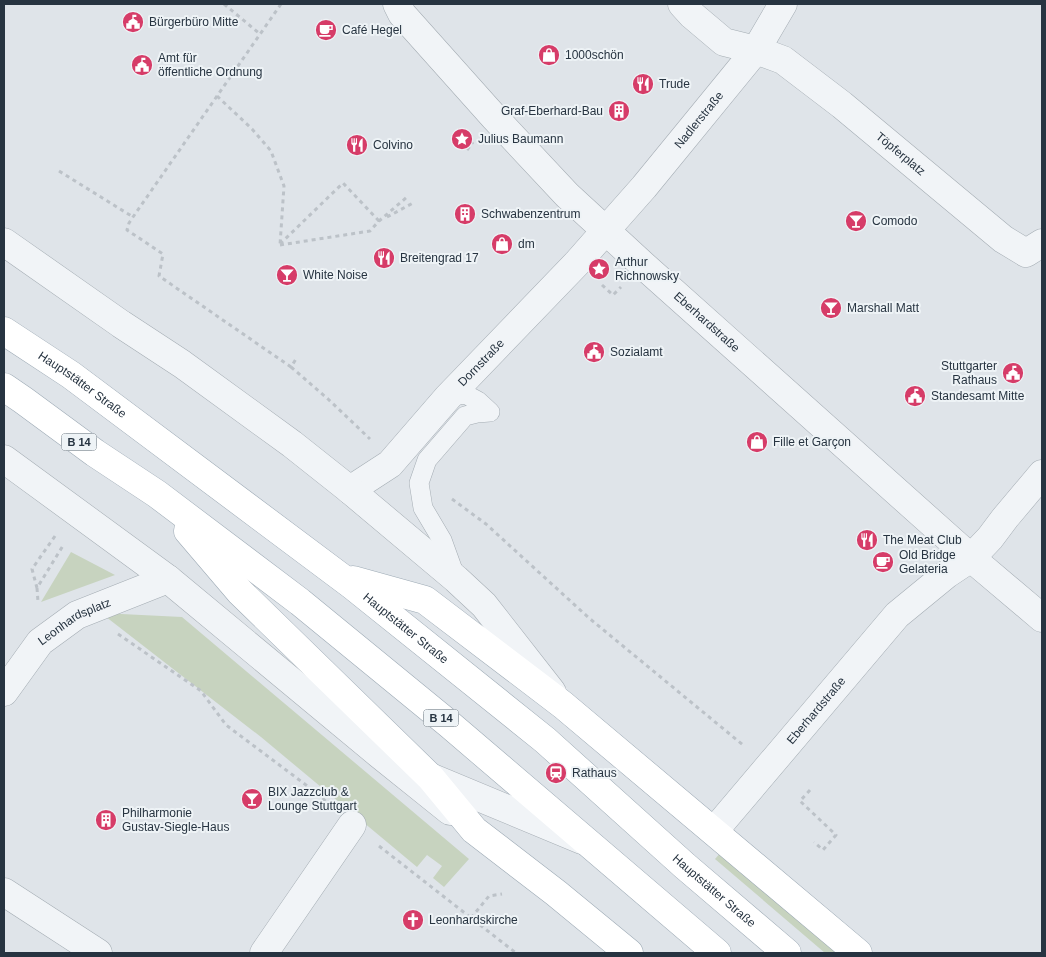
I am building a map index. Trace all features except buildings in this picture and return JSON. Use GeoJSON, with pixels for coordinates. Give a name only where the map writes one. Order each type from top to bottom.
{"type":"FeatureCollection","features":[{"type":"Feature","properties":{"kind":"main road","name":"Hauptstätter Straße"},"geometry":{"type":"LineString","coordinates":[[4,331],[71,375],[339,576],[545,740],[685,866],[787,953]]}},
{"type":"Feature","properties":{"kind":"main road","name":"B 14"},"geometry":{"type":"LineString","coordinates":[[4,387],[94,453],[157,494],[300,602],[449,724],[717,953]]}},
{"type":"Feature","properties":{"kind":"main road","name":"B 14"},"geometry":{"type":"LineString","coordinates":[[157,494],[240,592],[432,778],[474,830],[556,893],[627,952]]}},
{"type":"Feature","properties":{"kind":"main road"},"geometry":{"type":"LineString","coordinates":[[339,576],[425,600],[563,705],[858,953]]}},
{"type":"Feature","properties":{"kind":"street","name":"Eberhardstraße"},"geometry":{"type":"LineString","coordinates":[[397,4],[402,14],[494,117],[568,195],[643,265],[971,558],[1042,618]]}},
{"type":"Feature","properties":{"kind":"street"},"geometry":{"type":"LineString","coordinates":[[682,4],[724,42],[756,50]]}},
{"type":"Feature","properties":{"kind":"street","name":"Nadlerstraße"},"geometry":{"type":"LineString","coordinates":[[606,230],[644,187],[756,50],[783,4]]}},
{"type":"Feature","properties":{"kind":"street","name":"Töpferplatz"},"geometry":{"type":"LineString","coordinates":[[756,50],[784,60],[791,65],[1002,238],[1026,254],[1042,243]]}},
{"type":"Feature","properties":{"kind":"street","name":"Dornstraße"},"geometry":{"type":"LineString","coordinates":[[350,490],[394,460],[448,397],[577,263],[606,230]]}},
{"type":"Feature","properties":{"kind":"street"},"geometry":{"type":"LineString","coordinates":[[4,242],[182,364],[292,444],[350,490],[484,605],[563,705]]}},
{"type":"Feature","properties":{"kind":"street"},"geometry":{"type":"LineString","coordinates":[[4,459],[168,578],[378,754],[474,830]]}},
{"type":"Feature","properties":{"kind":"street"},"geometry":{"type":"LineString","coordinates":[[971,558],[990,538],[1042,474]]}},
{"type":"Feature","properties":{"kind":"street","name":"Eberhardstraße"},"geometry":{"type":"LineString","coordinates":[[714,831],[897,616],[947,574],[971,558]]}},
{"type":"Feature","properties":{"kind":"street","name":"Leonhardsplatz"},"geometry":{"type":"LineString","coordinates":[[4,692],[40,642],[77,615],[168,578]]}},
{"type":"Feature","properties":{"kind":"street"},"geometry":{"type":"LineString","coordinates":[[378,754],[588,843]]}},
{"type":"Feature","properties":{"kind":"street"},"geometry":{"type":"LineString","coordinates":[[264,953],[352,825]]}},
{"type":"Feature","properties":{"kind":"street"},"geometry":{"type":"LineString","coordinates":[[4,892],[98,953]]}},
{"type":"Feature","properties":{"kind":"lane"},"geometry":{"type":"LineString","coordinates":[[448,397],[465,394],[478,401],[490,412],[465,416],[426,460],[419,483],[423,508],[442,540],[456,579]]}},
{"type":"Feature","properties":{"kind":"path"},"geometry":{"type":"LineString","coordinates":[[224,4],[260,34]]}},
{"type":"Feature","properties":{"kind":"path"},"geometry":{"type":"LineString","coordinates":[[281,4],[133,217],[127,230],[163,254],[159,276],[291,367],[394,460]]}},
{"type":"Feature","properties":{"kind":"path"},"geometry":{"type":"LineString","coordinates":[[217,96],[252,129],[271,151],[284,186],[280,245]]}},
{"type":"Feature","properties":{"kind":"path"},"geometry":{"type":"LineString","coordinates":[[59,171],[133,217]]}},
{"type":"Feature","properties":{"kind":"path"},"geometry":{"type":"LineString","coordinates":[[280,245],[343,183],[380,220]]}},
{"type":"Feature","properties":{"kind":"path"},"geometry":{"type":"LineString","coordinates":[[280,245],[370,231],[407,197]]}},
{"type":"Feature","properties":{"kind":"path"},"geometry":{"type":"LineString","coordinates":[[380,220],[413,203]]}},
{"type":"Feature","properties":{"kind":"path"},"geometry":{"type":"LineString","coordinates":[[291,367],[296,359]]}},
{"type":"Feature","properties":{"kind":"path"},"geometry":{"type":"LineString","coordinates":[[422,475],[486,524],[589,618],[769,767]]}},
{"type":"Feature","properties":{"kind":"path"},"geometry":{"type":"LineString","coordinates":[[32,569],[37,588],[69,537]]}},
{"type":"Feature","properties":{"kind":"path"},"geometry":{"type":"LineString","coordinates":[[77,615],[102,623],[201,691],[226,725],[310,788],[352,825],[516,953]]}},
{"type":"Feature","properties":{"kind":"path"},"geometry":{"type":"LineString","coordinates":[[810,790],[800,801],[836,835],[823,850],[814,842]]}},
{"type":"Feature","properties":{"kind":"path"},"geometry":{"type":"LineString","coordinates":[[471,918],[489,896],[502,894]]}},
{"type":"Feature","properties":{"kind":"green space"},"geometry":{"type":"Polygon","coordinates":[[[71,552],[115,575],[41,602],[71,552]]]}},
{"type":"Feature","properties":{"kind":"green space"},"geometry":{"type":"Polygon","coordinates":[[[101,613],[182,617],[469,859],[444,887],[433,878],[442,866],[427,855],[417,867],[261,737],[101,613]]]}},
{"type":"Feature","properties":{"kind":"green space"},"geometry":{"type":"Polygon","coordinates":[[[722,851],[842,953],[825,953],[715,859],[722,851]]]}},
{"type":"Feature","properties":{"kind":"place","name":"Bürgerbüro Mitte"},"geometry":{"type":"Point","coordinates":[133,22]}},
{"type":"Feature","properties":{"kind":"place","name":"Café Hegel"},"geometry":{"type":"Point","coordinates":[326,30]}},
{"type":"Feature","properties":{"kind":"place","name":"1000schön"},"geometry":{"type":"Point","coordinates":[549,55]}},
{"type":"Feature","properties":{"kind":"place","name":"Amt für öffentliche Ordnung"},"geometry":{"type":"Point","coordinates":[142,65]}},
{"type":"Feature","properties":{"kind":"place","name":"Trude"},"geometry":{"type":"Point","coordinates":[643,84]}},
{"type":"Feature","properties":{"kind":"place","name":"Graf-Eberhard-Bau"},"geometry":{"type":"Point","coordinates":[619,111]}},
{"type":"Feature","properties":{"kind":"place","name":"Julius Baumann"},"geometry":{"type":"Point","coordinates":[462,139]}},
{"type":"Feature","properties":{"kind":"place","name":"Colvino"},"geometry":{"type":"Point","coordinates":[357,145]}},
{"type":"Feature","properties":{"kind":"place","name":"Schwabenzentrum"},"geometry":{"type":"Point","coordinates":[465,214]}},
{"type":"Feature","properties":{"kind":"place","name":"Comodo"},"geometry":{"type":"Point","coordinates":[856,221]}},
{"type":"Feature","properties":{"kind":"place","name":"dm"},"geometry":{"type":"Point","coordinates":[502,244]}},
{"type":"Feature","properties":{"kind":"place","name":"Breitengrad 17"},"geometry":{"type":"Point","coordinates":[384,258]}},
{"type":"Feature","properties":{"kind":"place","name":"Arthur Richnowsky"},"geometry":{"type":"Point","coordinates":[599,269]}},
{"type":"Feature","properties":{"kind":"place","name":"White Noise"},"geometry":{"type":"Point","coordinates":[287,275]}},
{"type":"Feature","properties":{"kind":"place","name":"Marshall Matt"},"geometry":{"type":"Point","coordinates":[831,308]}},
{"type":"Feature","properties":{"kind":"place","name":"Sozialamt"},"geometry":{"type":"Point","coordinates":[594,352]}},
{"type":"Feature","properties":{"kind":"place","name":"Stuttgarter Rathaus"},"geometry":{"type":"Point","coordinates":[1013,373]}},
{"type":"Feature","properties":{"kind":"place","name":"Standesamt Mitte"},"geometry":{"type":"Point","coordinates":[915,396]}},
{"type":"Feature","properties":{"kind":"place","name":"Fille et Garçon"},"geometry":{"type":"Point","coordinates":[757,442]}},
{"type":"Feature","properties":{"kind":"place","name":"The Meat Club"},"geometry":{"type":"Point","coordinates":[867,540]}},
{"type":"Feature","properties":{"kind":"place","name":"Old Bridge Gelateria"},"geometry":{"type":"Point","coordinates":[883,562]}},
{"type":"Feature","properties":{"kind":"place","name":"Rathaus"},"geometry":{"type":"Point","coordinates":[556,773]}},
{"type":"Feature","properties":{"kind":"place","name":"BIX Jazzclub & Lounge Stuttgart"},"geometry":{"type":"Point","coordinates":[252,799]}},
{"type":"Feature","properties":{"kind":"place","name":"Philharmonie Gustav-Siegle-Haus"},"geometry":{"type":"Point","coordinates":[106,820]}},
{"type":"Feature","properties":{"kind":"place","name":"Leonhardskirche"},"geometry":{"type":"Point","coordinates":[413,920]}}]}
